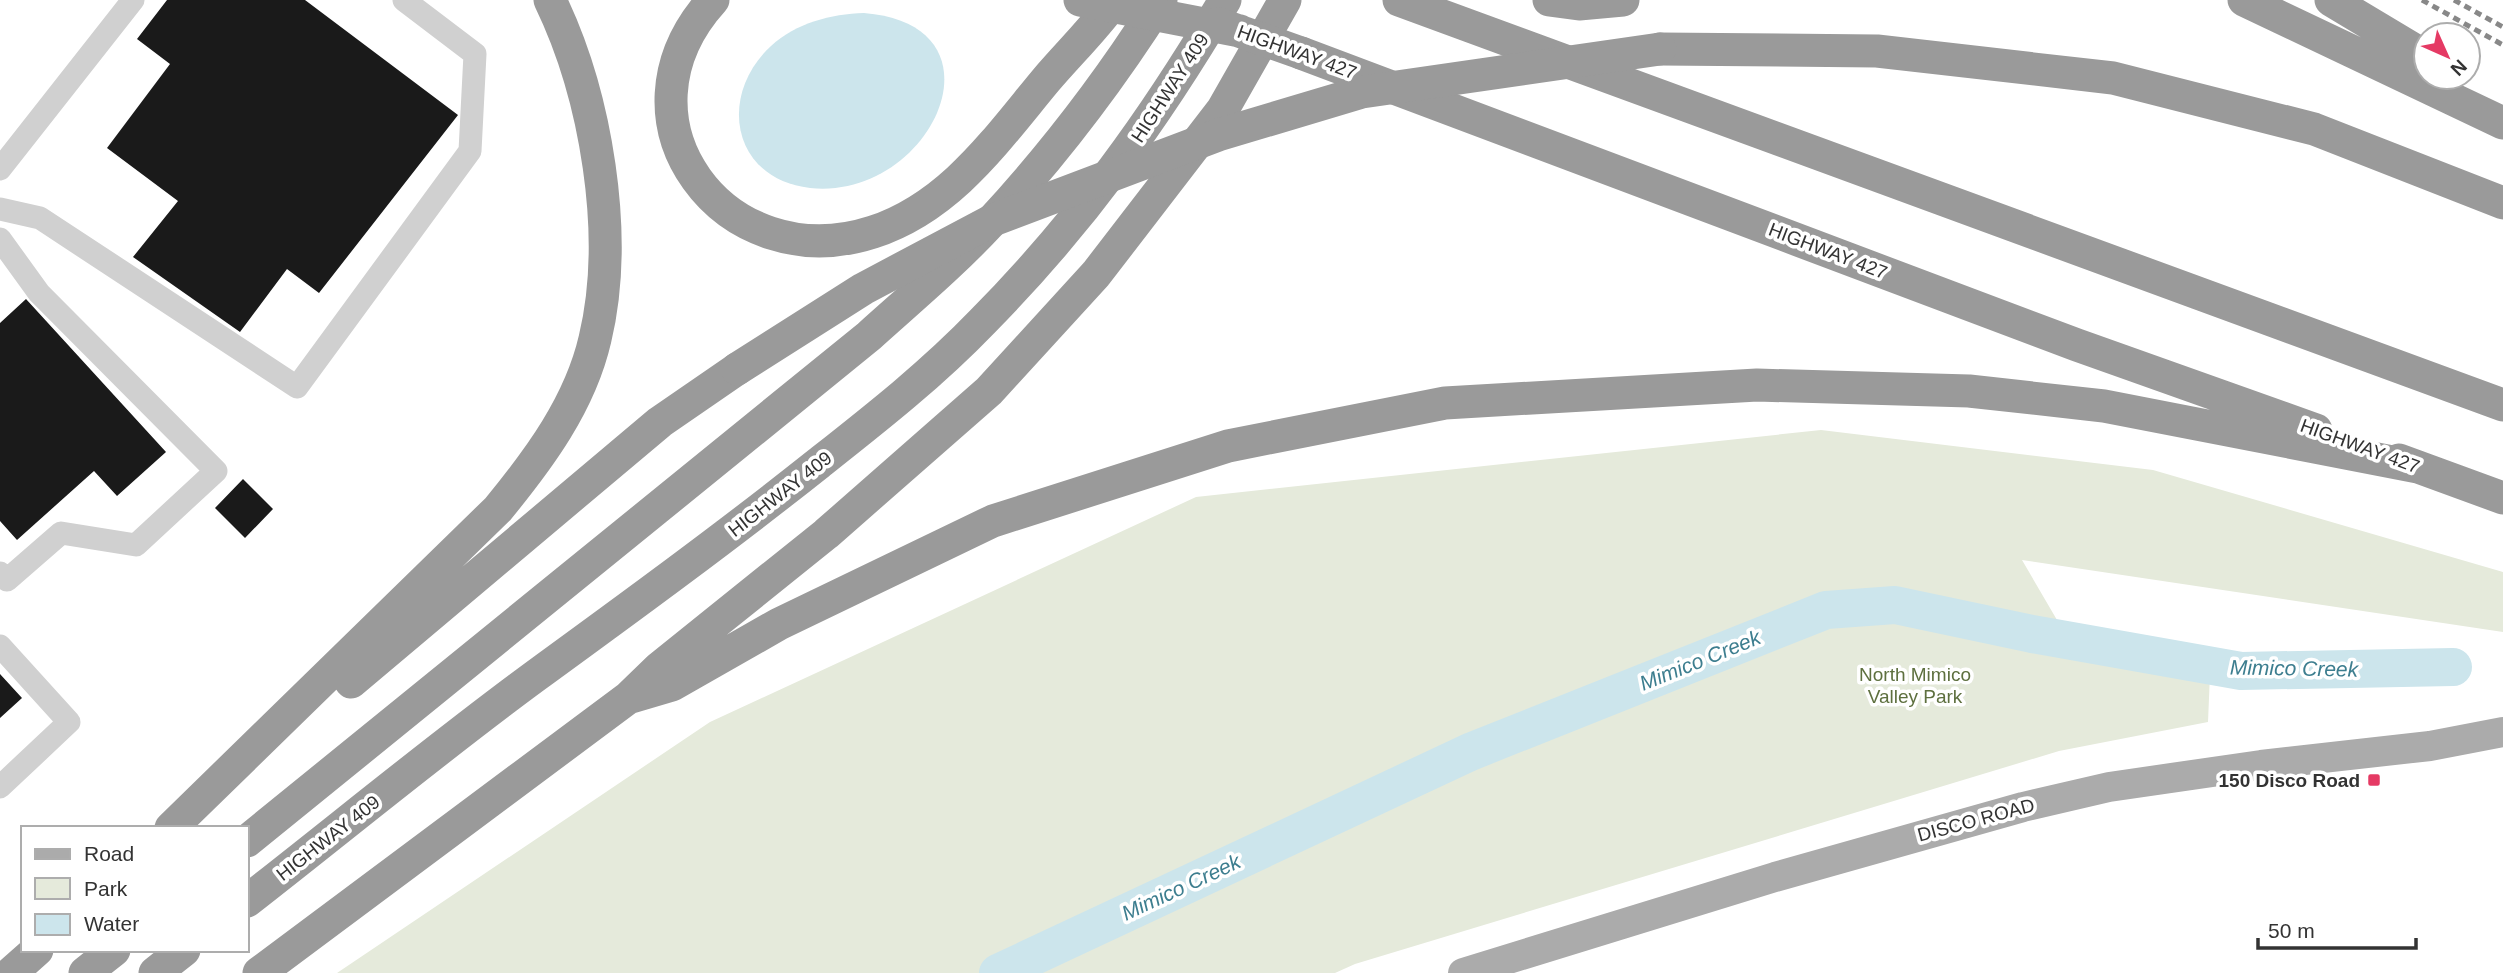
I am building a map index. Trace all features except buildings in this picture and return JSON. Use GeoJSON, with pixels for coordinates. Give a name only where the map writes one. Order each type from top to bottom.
{"type":"FeatureCollection","features":[{"type":"Feature","properties":{"kind":"highway"},"geometry":{"type":"LineString","coordinates":[[173,826],[498,509],[541,457],[585,372],[595,339],[605,254],[601,189],[581,83],[550,0]]}},
{"type":"Feature","properties":{"kind":"highway"},"geometry":{"type":"LineString","coordinates":[[713,0],[688,31],[674,66],[670,109],[678,142],[691,169],[725,211],[745,224],[805,240],[851,238],[874,232],[925,207],[961,180],[1055,70],[1093,30],[1115,0]]}},
{"type":"Feature","properties":{"kind":"highway"},"geometry":{"type":"LineString","coordinates":[[1080,0],[1240,31]]}},
{"type":"Feature","properties":{"kind":"highway"},"geometry":{"type":"LineString","coordinates":[[1055,70],[1093,0]]}},
{"type":"Feature","properties":{"kind":"highway","name":"HIGHWAY 427"},"geometry":{"type":"LineString","coordinates":[[1154,0],[2077,345],[2503,498]]}},
{"type":"Feature","properties":{"kind":"highway"},"geometry":{"type":"LineString","coordinates":[[248,840],[869,335],[929,282],[989,224],[1074,123],[1129,50],[1161,0]]}},
{"type":"Feature","properties":{"kind":"highway","name":"HIGHWAY 409"},"geometry":{"type":"LineString","coordinates":[[248,900],[530,680],[720,542],[896,402],[933,369],[1024,279],[1122,162],[1180,77],[1224,0]]}},
{"type":"Feature","properties":{"kind":"highway"},"geometry":{"type":"LineString","coordinates":[[259,973],[628,698],[659,668],[826,534],[989,391],[1096,274],[1223,109],[1285,0]]}},
{"type":"Feature","properties":{"kind":"highway"},"geometry":{"type":"LineString","coordinates":[[1399,0],[2503,405]]}},
{"type":"Feature","properties":{"kind":"highway"},"geometry":{"type":"LineString","coordinates":[[1549,0],[1579,4],[1623,0]]}},
{"type":"Feature","properties":{"kind":"highway"},"geometry":{"type":"LineString","coordinates":[[2244,0],[2503,123]]}},
{"type":"Feature","properties":{"kind":"highway"},"geometry":{"type":"LineString","coordinates":[[2331,0],[2412,49]]}},
{"type":"Feature","properties":{"kind":"highway"},"geometry":{"type":"LineString","coordinates":[[183,826],[660,422],[737,369],[863,289],[993,220],[1217,135],[1362,92],[1660,49],[1877,51],[2113,78],[2314,129],[2503,204]]}},
{"type":"Feature","properties":{"kind":"highway"},"geometry":{"type":"LineString","coordinates":[[2482,91],[2503,103]]}},
{"type":"Feature","properties":{"kind":"highway"},"geometry":{"type":"LineString","coordinates":[[628,698],[672,685],[779,624],[993,521],[1228,446],[1445,403],[1757,385],[1969,391],[2104,406],[2418,467]]}},
{"type":"Feature","properties":{"kind":"highway"},"geometry":{"type":"LineString","coordinates":[[11,973],[35,952]]}},
{"type":"Feature","properties":{"kind":"highway"},"geometry":{"type":"LineString","coordinates":[[85,973],[111,952]]}},
{"type":"Feature","properties":{"kind":"highway"},"geometry":{"type":"LineString","coordinates":[[155,973],[181,952]]}},
{"type":"Feature","properties":{"kind":"main road","name":"DISCO ROAD"},"geometry":{"type":"LineString","coordinates":[[1463,973],[1775,877],[2023,807],[2109,787],[2261,765],[2430,747],[2503,732]]}},
{"type":"Feature","properties":{"kind":"lane"},"geometry":{"type":"LineString","coordinates":[[0,169],[133,0]]}},
{"type":"Feature","properties":{"kind":"lane"},"geometry":{"type":"LineString","coordinates":[[0,209],[40,218],[298,387],[470,151],[475,54],[404,0]]}},
{"type":"Feature","properties":{"kind":"lane"},"geometry":{"type":"LineString","coordinates":[[0,239],[39,293],[216,471],[136,545],[61,533],[7,580],[0,572]]}},
{"type":"Feature","properties":{"kind":"lane"},"geometry":{"type":"LineString","coordinates":[[0,646],[69,722],[0,787]]}},
{"type":"Feature","properties":{"kind":"green space","name":"North Mimico Valley Park"},"geometry":{"type":"Polygon","coordinates":[[[1821,430],[2153,470],[2503,572],[2503,632],[2022,560],[2057,620],[2114,658],[2210,674],[2208,722],[2059,751],[1355,964],[1335,973],[337,973],[710,722],[1196,497],[1821,430]],[[1846,599],[1130,900],[1118,923],[1170,903],[1846,599]]]}},
{"type":"Feature","properties":{"kind":"water"},"geometry":{"type":"Polygon","coordinates":[[[864,13],[909,24],[935,47],[944,77],[938,110],[920,142],[890,168],[853,185],[810,188],[784,181],[763,169],[749,152],[741,132],[739,111],[743,88],[754,66],[771,46],[791,31],[814,21],[864,13]]]}},
{"type":"Feature","properties":{"kind":"waterway","name":"Mimico Creek"},"geometry":{"type":"LineString","coordinates":[[998,973],[1470,752],[1826,610],[1895,605],[2032,634],[2241,671],[2453,667]]}},
{"type":"Feature","properties":{"kind":"railway"},"geometry":{"type":"LineString","coordinates":[[2422,0],[2503,45]]}},
{"type":"Feature","properties":{"kind":"railway"},"geometry":{"type":"LineString","coordinates":[[2454,0],[2503,27]]}},
{"type":"Feature","properties":{"kind":"place","name":"150 Disco Road"},"geometry":{"type":"Point","coordinates":[2374,780]}}]}
